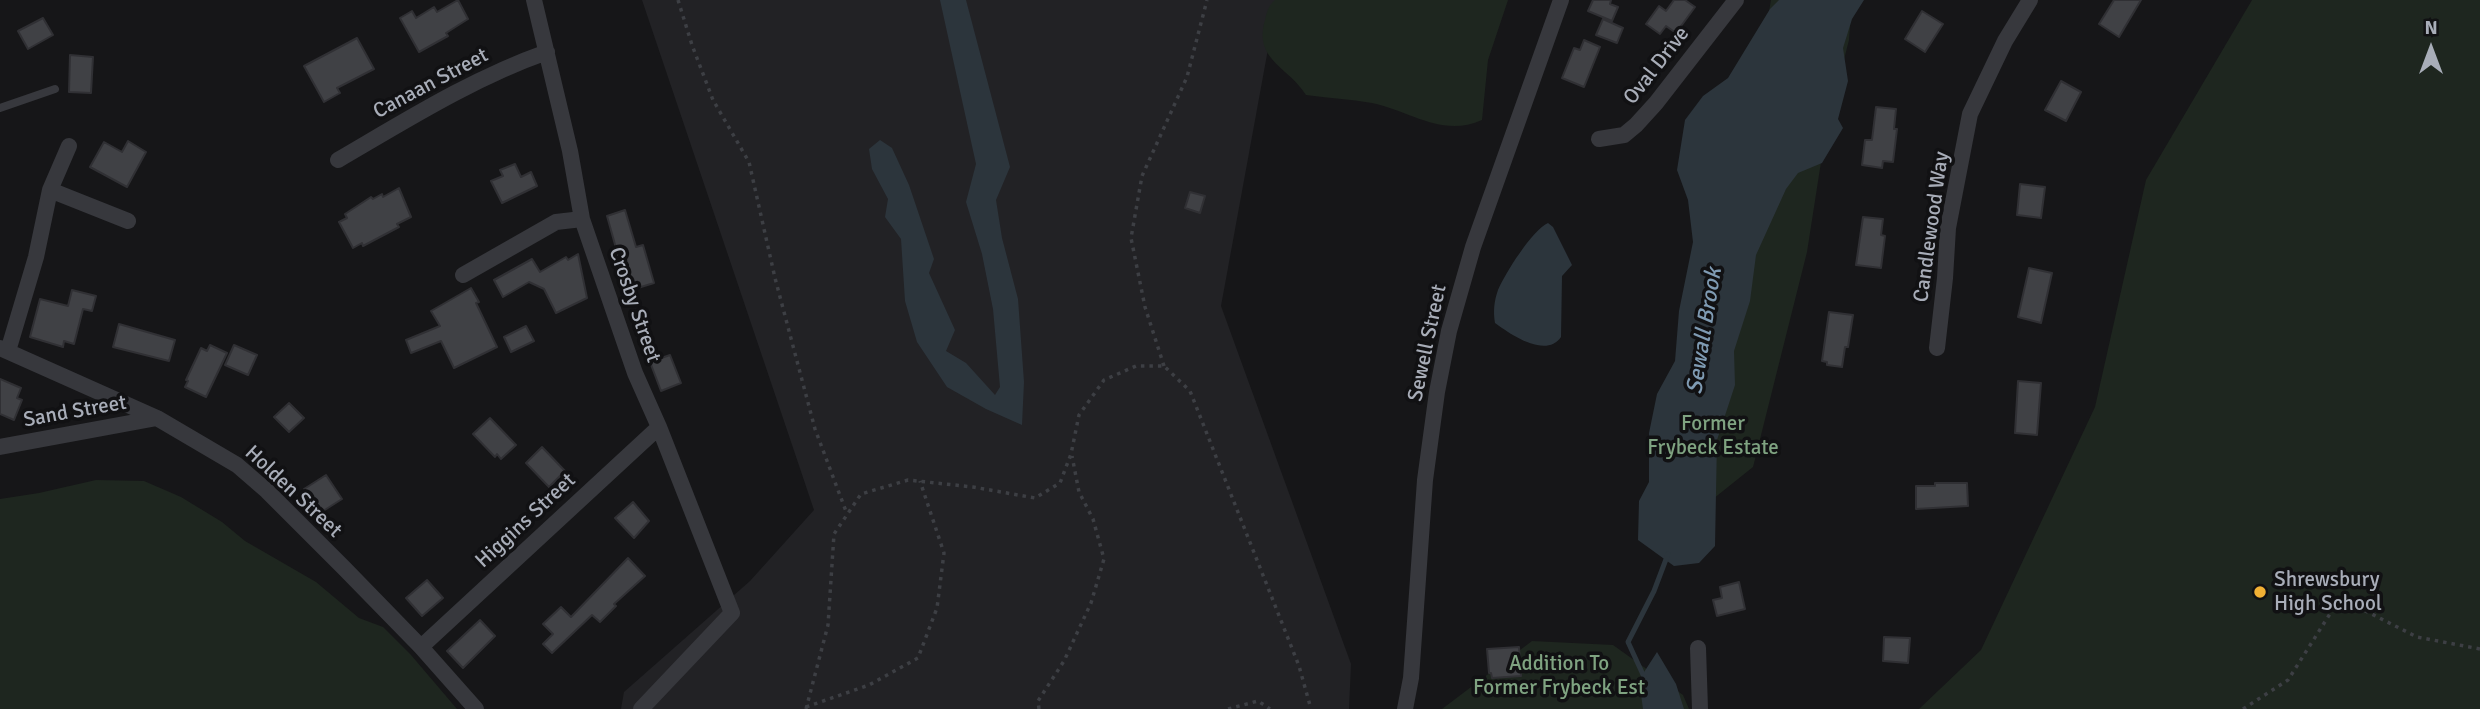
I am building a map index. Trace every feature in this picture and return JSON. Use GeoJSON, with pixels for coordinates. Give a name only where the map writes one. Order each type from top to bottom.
{"type":"FeatureCollection","features":[{"type":"Feature","properties":{"kind":"street","name":"Crosby Street"},"geometry":{"type":"LineString","coordinates":[[534,0],[570,151],[582,219],[635,373],[732,613],[641,709]]}},
{"type":"Feature","properties":{"kind":"street","name":"Sewell Street"},"geometry":{"type":"LineString","coordinates":[[1405,709],[1411,678],[1425,480],[1448,331],[1473,247],[1560,0]]}},
{"type":"Feature","properties":{"kind":"street","name":"Oval Drive"},"geometry":{"type":"LineString","coordinates":[[1599,139],[1624,135],[1636,125],[1736,0]]}},
{"type":"Feature","properties":{"kind":"street","name":"Candlewood Way"},"geometry":{"type":"LineString","coordinates":[[1937,348],[1948,228],[1970,114],[2005,41],[2030,0]]}},
{"type":"Feature","properties":{"kind":"street","name":"Canaan Street"},"geometry":{"type":"LineString","coordinates":[[338,160],[421,112],[517,62],[547,52]]}},
{"type":"Feature","properties":{"kind":"street"},"geometry":{"type":"LineString","coordinates":[[4,350],[36,257],[50,190],[69,146]]}},
{"type":"Feature","properties":{"kind":"street"},"geometry":{"type":"LineString","coordinates":[[50,190],[128,221]]}},
{"type":"Feature","properties":{"kind":"street"},"geometry":{"type":"LineString","coordinates":[[463,275],[556,222],[582,219]]}},
{"type":"Feature","properties":{"kind":"street","name":"Holden Street"},"geometry":{"type":"LineString","coordinates":[[4,350],[157,418],[237,465],[267,491],[421,646],[477,709]]}},
{"type":"Feature","properties":{"kind":"street","name":"Sand Street"},"geometry":{"type":"LineString","coordinates":[[0,447],[157,418]]}},
{"type":"Feature","properties":{"kind":"street","name":"Higgins Street"},"geometry":{"type":"LineString","coordinates":[[421,646],[659,427]]}},
{"type":"Feature","properties":{"kind":"street"},"geometry":{"type":"LineString","coordinates":[[1698,648],[1700,709]]}},
{"type":"Feature","properties":{"kind":"lane"},"geometry":{"type":"LineString","coordinates":[[0,108],[55,89]]}},
{"type":"Feature","properties":{"kind":"path"},"geometry":{"type":"LineString","coordinates":[[678,0],[713,100],[749,162],[775,278],[815,429],[847,514]]}},
{"type":"Feature","properties":{"kind":"path"},"geometry":{"type":"LineString","coordinates":[[1206,0],[1187,77],[1142,176],[1132,238],[1145,307],[1164,366],[1190,391],[1299,666],[1311,709]]}},
{"type":"Feature","properties":{"kind":"path"},"geometry":{"type":"LineString","coordinates":[[806,708],[828,625],[834,534],[861,494],[908,480],[973,487],[1035,498],[1060,483],[1071,454],[1079,415],[1104,380],[1136,366],[1164,366]]}},
{"type":"Feature","properties":{"kind":"path"},"geometry":{"type":"LineString","coordinates":[[1039,709],[1038,701],[1064,661],[1091,603],[1104,559],[1093,519],[1079,492],[1071,454]]}},
{"type":"Feature","properties":{"kind":"path"},"geometry":{"type":"LineString","coordinates":[[806,708],[869,685],[918,659],[937,608],[944,553],[920,481]]}},
{"type":"Feature","properties":{"kind":"path"},"geometry":{"type":"LineString","coordinates":[[2243,709],[2288,680],[2340,598],[2417,637],[2480,649]]}},
{"type":"Feature","properties":{"kind":"path"},"geometry":{"type":"LineString","coordinates":[[1228,709],[1258,701],[1269,709]]}},
{"type":"Feature","properties":{"kind":"shaded area"},"geometry":{"type":"Polygon","coordinates":[[[642,0],[1277,0],[1221,306],[1351,664],[1349,709],[621,709],[624,692],[750,581],[814,510],[642,0]]]}},
{"type":"Feature","properties":{"kind":"green space"},"geometry":{"type":"Polygon","coordinates":[[[1275,0],[1508,0],[1488,60],[1482,120],[1467,125],[1440,125],[1372,103],[1306,95],[1268,54],[1264,45],[1266,17],[1275,0]]]}},
{"type":"Feature","properties":{"kind":"green space","name":"Former Frybeck Estate"},"geometry":{"type":"Polygon","coordinates":[[[1771,0],[1852,0],[1849,40],[1826,130],[1807,252],[1753,467],[1713,499],[1729,193],[1746,141],[1771,0]]]}},
{"type":"Feature","properties":{"kind":"green space"},"geometry":{"type":"Polygon","coordinates":[[[2252,0],[2480,0],[2480,709],[1919,709],[1981,650],[2095,407],[2146,180],[2252,0]]]}},
{"type":"Feature","properties":{"kind":"green space"},"geometry":{"type":"Polygon","coordinates":[[[96,480],[144,481],[181,497],[222,522],[245,541],[316,582],[359,618],[383,627],[457,709],[0,709],[0,499],[96,480]]]}},
{"type":"Feature","properties":{"kind":"green space","name":"Addition To Former Frybeck Est"},"geometry":{"type":"Polygon","coordinates":[[[1532,641],[1613,645],[1683,695],[1689,709],[1442,709],[1532,641]]]}},
{"type":"Feature","properties":{"kind":"water"},"geometry":{"type":"Polygon","coordinates":[[[940,0],[966,0],[1010,167],[996,200],[1002,238],[1018,299],[1024,382],[1022,425],[947,387],[917,342],[905,301],[901,239],[885,217],[888,199],[872,169],[869,149],[880,140],[892,148],[909,185],[934,259],[929,273],[955,330],[946,351],[966,363],[995,395],[1000,387],[993,309],[982,254],[966,202],[976,164],[940,0]]]}},
{"type":"Feature","properties":{"kind":"water","name":"Former Frybeck Estate"},"geometry":{"type":"Polygon","coordinates":[[[1779,0],[1864,0],[1852,19],[1843,48],[1848,81],[1838,119],[1843,128],[1822,163],[1798,173],[1786,189],[1756,255],[1750,301],[1734,351],[1735,385],[1717,440],[1715,546],[1699,563],[1674,566],[1638,540],[1639,501],[1649,482],[1649,433],[1657,394],[1675,361],[1679,311],[1693,242],[1688,200],[1677,170],[1685,120],[1703,96],[1728,78],[1770,9],[1779,0]]]}},
{"type":"Feature","properties":{"kind":"water"},"geometry":{"type":"Polygon","coordinates":[[[1548,223],[1553,227],[1572,265],[1562,276],[1561,337],[1546,346],[1528,342],[1502,328],[1495,323],[1494,311],[1498,290],[1513,264],[1534,234],[1548,223]]]}},
{"type":"Feature","properties":{"kind":"water"},"geometry":{"type":"Polygon","coordinates":[[[1657,652],[1676,684],[1684,709],[1643,709],[1639,680],[1657,652]]]}},
{"type":"Feature","properties":{"kind":"building"},"geometry":{"type":"Polygon","coordinates":[[[458,0],[468,19],[446,33],[448,36],[419,52],[400,18],[412,11],[416,18],[434,7],[437,12],[458,0]]]}},
{"type":"Feature","properties":{"kind":"building"},"geometry":{"type":"Polygon","coordinates":[[[1593,0],[1611,0],[1610,4],[1618,7],[1612,21],[1588,11],[1593,0]]]}},
{"type":"Feature","properties":{"kind":"building"},"geometry":{"type":"Polygon","coordinates":[[[1674,0],[1685,0],[1695,7],[1676,33],[1666,26],[1660,34],[1646,24],[1659,6],[1666,11],[1674,0]]]}},
{"type":"Feature","properties":{"kind":"building"},"geometry":{"type":"Polygon","coordinates":[[[2114,0],[2141,0],[2119,37],[2099,24],[2114,0]]]}},
{"type":"Feature","properties":{"kind":"building"},"geometry":{"type":"Polygon","coordinates":[[[1922,11],[1943,24],[1925,52],[1905,39],[1922,11]]]}},
{"type":"Feature","properties":{"kind":"building"},"geometry":{"type":"Polygon","coordinates":[[[43,18],[53,35],[28,49],[18,31],[43,18]]]}},
{"type":"Feature","properties":{"kind":"building"},"geometry":{"type":"Polygon","coordinates":[[[1603,19],[1623,28],[1617,43],[1596,35],[1603,19]]]}},
{"type":"Feature","properties":{"kind":"building"},"geometry":{"type":"Polygon","coordinates":[[[357,38],[374,69],[337,88],[340,93],[324,102],[304,66],[357,38]]]}},
{"type":"Feature","properties":{"kind":"building"},"geometry":{"type":"Polygon","coordinates":[[[1584,40],[1600,47],[1584,87],[1562,78],[1574,48],[1580,50],[1584,40]]]}},
{"type":"Feature","properties":{"kind":"building"},"geometry":{"type":"Polygon","coordinates":[[[70,55],[93,57],[91,93],[69,92],[70,55]]]}},
{"type":"Feature","properties":{"kind":"building"},"geometry":{"type":"Polygon","coordinates":[[[2061,81],[2081,92],[2066,121],[2045,110],[2061,81]]]}},
{"type":"Feature","properties":{"kind":"building"},"geometry":{"type":"Polygon","coordinates":[[[1876,107],[1896,109],[1894,129],[1897,129],[1893,162],[1883,161],[1882,168],[1862,165],[1865,140],[1872,140],[1876,107]]]}},
{"type":"Feature","properties":{"kind":"building"},"geometry":{"type":"Polygon","coordinates":[[[128,141],[146,152],[127,187],[90,167],[104,142],[122,152],[128,141]]]}},
{"type":"Feature","properties":{"kind":"building"},"geometry":{"type":"Polygon","coordinates":[[[515,164],[521,177],[531,172],[537,186],[502,203],[491,181],[503,176],[500,170],[515,164]]]}},
{"type":"Feature","properties":{"kind":"building"},"geometry":{"type":"Polygon","coordinates":[[[2020,184],[2045,187],[2041,218],[2017,215],[2020,184]]]}},
{"type":"Feature","properties":{"kind":"building"},"geometry":{"type":"Polygon","coordinates":[[[399,188],[411,217],[397,224],[399,227],[363,246],[362,243],[353,248],[339,222],[347,218],[345,214],[371,197],[373,199],[382,194],[383,197],[399,188]]]}},
{"type":"Feature","properties":{"kind":"building"},"geometry":{"type":"Polygon","coordinates":[[[1190,192],[1205,196],[1200,213],[1185,208],[1190,192]]]}},
{"type":"Feature","properties":{"kind":"building"},"geometry":{"type":"Polygon","coordinates":[[[625,210],[636,247],[643,245],[654,283],[628,291],[607,216],[625,210]]]}},
{"type":"Feature","properties":{"kind":"building"},"geometry":{"type":"Polygon","coordinates":[[[1863,217],[1883,219],[1881,235],[1885,236],[1881,268],[1856,265],[1863,217]]]}},
{"type":"Feature","properties":{"kind":"building"},"geometry":{"type":"Polygon","coordinates":[[[578,254],[587,298],[556,313],[544,289],[529,282],[503,297],[494,280],[532,259],[540,272],[566,257],[568,260],[578,254]]]}},
{"type":"Feature","properties":{"kind":"building"},"geometry":{"type":"Polygon","coordinates":[[[2029,268],[2052,273],[2041,323],[2018,317],[2029,268]]]}},
{"type":"Feature","properties":{"kind":"building"},"geometry":{"type":"Polygon","coordinates":[[[471,288],[497,347],[454,368],[441,341],[411,353],[406,340],[440,326],[431,311],[471,288]]]}},
{"type":"Feature","properties":{"kind":"building"},"geometry":{"type":"Polygon","coordinates":[[[72,290],[96,296],[92,311],[83,309],[74,344],[64,341],[63,347],[30,337],[40,299],[68,306],[72,290]]]}},
{"type":"Feature","properties":{"kind":"building"},"geometry":{"type":"Polygon","coordinates":[[[1829,312],[1853,315],[1842,367],[1827,365],[1827,362],[1822,361],[1829,312]]]}},
{"type":"Feature","properties":{"kind":"building"},"geometry":{"type":"Polygon","coordinates":[[[119,324],[175,340],[169,361],[113,347],[119,324]]]}},
{"type":"Feature","properties":{"kind":"building"},"geometry":{"type":"Polygon","coordinates":[[[526,326],[534,341],[511,352],[504,337],[526,326]]]}},
{"type":"Feature","properties":{"kind":"building"},"geometry":{"type":"Polygon","coordinates":[[[210,345],[227,353],[206,397],[185,387],[201,348],[207,351],[210,345]]]}},
{"type":"Feature","properties":{"kind":"building"},"geometry":{"type":"Polygon","coordinates":[[[234,345],[257,355],[248,375],[225,365],[234,345]]]}},
{"type":"Feature","properties":{"kind":"building"},"geometry":{"type":"Polygon","coordinates":[[[670,355],[681,383],[661,391],[650,362],[670,355]]]}},
{"type":"Feature","properties":{"kind":"building"},"geometry":{"type":"Polygon","coordinates":[[[0,379],[21,388],[17,398],[22,400],[14,420],[0,414],[0,379]]]}},
{"type":"Feature","properties":{"kind":"building"},"geometry":{"type":"Polygon","coordinates":[[[2018,381],[2041,383],[2037,435],[2015,433],[2018,381]]]}},
{"type":"Feature","properties":{"kind":"building"},"geometry":{"type":"Polygon","coordinates":[[[289,403],[304,418],[289,432],[274,417],[289,403]]]}},
{"type":"Feature","properties":{"kind":"building"},"geometry":{"type":"Polygon","coordinates":[[[490,418],[516,445],[501,459],[497,454],[495,457],[473,434],[490,418]]]}},
{"type":"Feature","properties":{"kind":"building"},"geometry":{"type":"Polygon","coordinates":[[[542,447],[565,471],[549,487],[526,463],[542,447]]]}},
{"type":"Feature","properties":{"kind":"building"},"geometry":{"type":"Polygon","coordinates":[[[326,475],[342,499],[320,513],[304,489],[326,475]]]}},
{"type":"Feature","properties":{"kind":"building"},"geometry":{"type":"Polygon","coordinates":[[[1935,483],[1967,483],[1968,506],[1916,509],[1916,486],[1935,486],[1935,483]]]}},
{"type":"Feature","properties":{"kind":"building"},"geometry":{"type":"Polygon","coordinates":[[[633,502],[649,521],[634,538],[615,518],[633,502]]]}},
{"type":"Feature","properties":{"kind":"building"},"geometry":{"type":"Polygon","coordinates":[[[628,558],[645,576],[614,604],[616,606],[600,622],[592,615],[552,653],[543,644],[553,634],[543,624],[561,607],[571,617],[628,558]]]}},
{"type":"Feature","properties":{"kind":"building"},"geometry":{"type":"Polygon","coordinates":[[[427,580],[443,598],[422,616],[406,598],[427,580]]]}},
{"type":"Feature","properties":{"kind":"building"},"geometry":{"type":"Polygon","coordinates":[[[1739,582],[1745,609],[1717,616],[1713,600],[1722,598],[1720,587],[1739,582]]]}},
{"type":"Feature","properties":{"kind":"building"},"geometry":{"type":"Polygon","coordinates":[[[480,620],[495,636],[463,668],[447,651],[480,620]]]}},
{"type":"Feature","properties":{"kind":"building"},"geometry":{"type":"Polygon","coordinates":[[[1884,637],[1910,638],[1908,663],[1883,661],[1884,637]]]}},
{"type":"Feature","properties":{"kind":"building"},"geometry":{"type":"Polygon","coordinates":[[[1519,647],[1521,676],[1492,678],[1489,673],[1487,649],[1519,647]]]}},
{"type":"Feature","properties":{"kind":"waterway","name":"Sewall Brook"},"geometry":{"type":"LineString","coordinates":[[1645,679],[1628,642],[1654,591],[1668,554]]}},
{"type":"Feature","properties":{"kind":"place","name":"Shrewsbury High School"},"geometry":{"type":"Point","coordinates":[2260,592]}}]}
